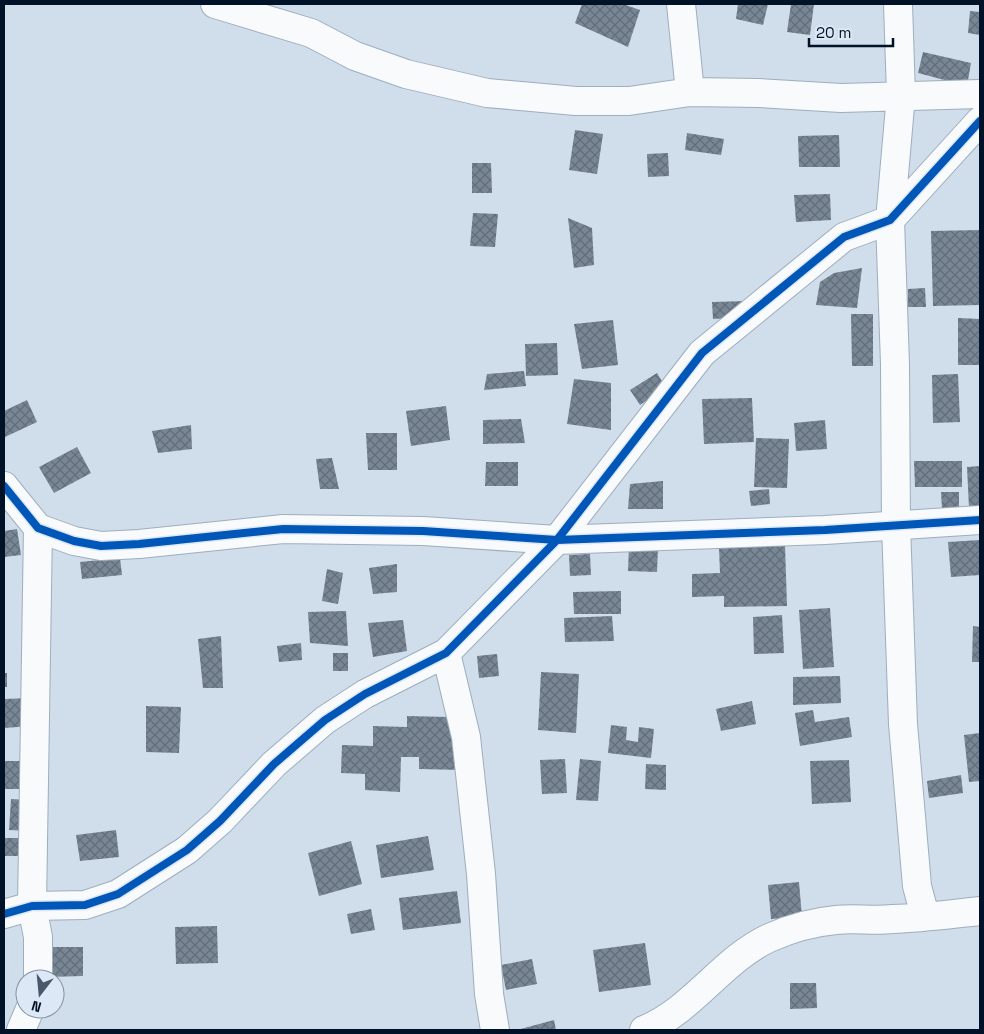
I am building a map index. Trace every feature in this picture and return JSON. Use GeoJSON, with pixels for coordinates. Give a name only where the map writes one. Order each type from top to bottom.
{"type":"FeatureCollection","features":[{"type":"Feature","properties":{"kind":"street"},"geometry":{"type":"LineString","coordinates":[[215,4],[311,33],[355,56],[406,74],[487,93],[576,101],[629,101],[690,92],[759,93],[841,98],[980,94]]}},
{"type":"Feature","properties":{"kind":"street"},"geometry":{"type":"LineString","coordinates":[[681,4],[690,92]]}},
{"type":"Feature","properties":{"kind":"street"},"geometry":{"type":"LineString","coordinates":[[898,4],[901,95],[890,220],[895,364],[896,525],[903,724],[917,886],[925,916]]}},
{"type":"Feature","properties":{"kind":"street"},"geometry":{"type":"LineString","coordinates":[[4,914],[32,906],[84,905],[118,894],[187,850],[220,821],[274,764],[325,720],[364,694],[446,652],[557,540],[702,354],[844,237],[890,220],[980,121]]}},
{"type":"Feature","properties":{"kind":"street"},"geometry":{"type":"LineString","coordinates":[[4,486],[38,528],[74,541],[101,546],[139,544],[283,529],[423,531],[557,540],[683,534],[763,533],[980,520]]}},
{"type":"Feature","properties":{"kind":"street"},"geometry":{"type":"LineString","coordinates":[[38,528],[32,906],[38,937],[38,969]]}},
{"type":"Feature","properties":{"kind":"street"},"geometry":{"type":"LineString","coordinates":[[446,652],[466,737],[481,874],[489,994],[496,1030]]}},
{"type":"Feature","properties":{"kind":"street"},"geometry":{"type":"LineString","coordinates":[[644,1030],[657,1025],[677,1011],[739,958],[768,938],[793,929],[835,920],[892,920],[980,911]]}},
{"type":"Feature","properties":{"kind":"building"},"geometry":{"type":"Polygon","coordinates":[[[582,4],[623,4],[640,10],[628,47],[575,23],[582,4]]]}},
{"type":"Feature","properties":{"kind":"building"},"geometry":{"type":"Polygon","coordinates":[[[738,4],[768,4],[763,25],[736,19],[738,4]]]}},
{"type":"Feature","properties":{"kind":"building"},"geometry":{"type":"Polygon","coordinates":[[[791,4],[814,4],[810,35],[787,32],[791,4]]]}},
{"type":"Feature","properties":{"kind":"building"},"geometry":{"type":"Polygon","coordinates":[[[970,11],[980,12],[980,35],[968,33],[970,11]]]}},
{"type":"Feature","properties":{"kind":"building"},"geometry":{"type":"Polygon","coordinates":[[[923,52],[971,63],[967,86],[918,73],[923,52]]]}},
{"type":"Feature","properties":{"kind":"building"},"geometry":{"type":"Polygon","coordinates":[[[575,130],[603,134],[597,174],[569,170],[575,130]]]}},
{"type":"Feature","properties":{"kind":"building"},"geometry":{"type":"Polygon","coordinates":[[[687,133],[724,139],[721,155],[685,150],[687,133]]]}},
{"type":"Feature","properties":{"kind":"building"},"geometry":{"type":"Polygon","coordinates":[[[839,135],[840,167],[799,167],[798,136],[839,135]]]}},
{"type":"Feature","properties":{"kind":"building"},"geometry":{"type":"Polygon","coordinates":[[[668,153],[669,176],[648,177],[647,154],[668,153]]]}},
{"type":"Feature","properties":{"kind":"building"},"geometry":{"type":"Polygon","coordinates":[[[472,163],[491,163],[492,193],[472,193],[472,163]]]}},
{"type":"Feature","properties":{"kind":"building"},"geometry":{"type":"Polygon","coordinates":[[[830,194],[831,220],[796,222],[794,195],[830,194]]]}},
{"type":"Feature","properties":{"kind":"building"},"geometry":{"type":"Polygon","coordinates":[[[473,213],[498,214],[495,247],[470,246],[473,213]]]}},
{"type":"Feature","properties":{"kind":"building"},"geometry":{"type":"Polygon","coordinates":[[[568,218],[592,228],[594,265],[574,268],[568,218]]]}},
{"type":"Feature","properties":{"kind":"building"},"geometry":{"type":"Polygon","coordinates":[[[980,230],[980,305],[933,306],[931,231],[980,230]]]}},
{"type":"Feature","properties":{"kind":"building"},"geometry":{"type":"Polygon","coordinates":[[[862,268],[857,308],[816,305],[820,282],[834,273],[862,268]]]}},
{"type":"Feature","properties":{"kind":"building"},"geometry":{"type":"Polygon","coordinates":[[[925,288],[926,307],[908,307],[908,289],[925,288]]]}},
{"type":"Feature","properties":{"kind":"building"},"geometry":{"type":"Polygon","coordinates":[[[746,301],[746,317],[713,319],[712,302],[746,301]]]}},
{"type":"Feature","properties":{"kind":"building"},"geometry":{"type":"Polygon","coordinates":[[[851,314],[873,314],[873,366],[852,366],[851,314]]]}},
{"type":"Feature","properties":{"kind":"building"},"geometry":{"type":"Polygon","coordinates":[[[958,318],[980,319],[980,365],[958,365],[958,318]]]}},
{"type":"Feature","properties":{"kind":"building"},"geometry":{"type":"Polygon","coordinates":[[[613,320],[618,365],[582,369],[574,324],[613,320]]]}},
{"type":"Feature","properties":{"kind":"building"},"geometry":{"type":"Polygon","coordinates":[[[557,343],[558,375],[526,376],[525,344],[557,343]]]}},
{"type":"Feature","properties":{"kind":"building"},"geometry":{"type":"Polygon","coordinates":[[[524,371],[526,386],[484,390],[487,374],[524,371]]]}},
{"type":"Feature","properties":{"kind":"building"},"geometry":{"type":"Polygon","coordinates":[[[657,373],[666,388],[640,405],[630,390],[657,373]]]}},
{"type":"Feature","properties":{"kind":"building"},"geometry":{"type":"Polygon","coordinates":[[[958,374],[960,422],[933,423],[932,375],[958,374]]]}},
{"type":"Feature","properties":{"kind":"building"},"geometry":{"type":"Polygon","coordinates":[[[574,379],[611,383],[611,430],[567,424],[574,379]]]}},
{"type":"Feature","properties":{"kind":"building"},"geometry":{"type":"Polygon","coordinates":[[[752,398],[754,442],[704,444],[702,399],[752,398]]]}},
{"type":"Feature","properties":{"kind":"building"},"geometry":{"type":"Polygon","coordinates":[[[27,400],[37,422],[5,437],[4,411],[27,400]]]}},
{"type":"Feature","properties":{"kind":"building"},"geometry":{"type":"Polygon","coordinates":[[[446,406],[450,440],[411,446],[406,411],[446,406]]]}},
{"type":"Feature","properties":{"kind":"building"},"geometry":{"type":"Polygon","coordinates":[[[521,419],[525,443],[483,444],[483,420],[521,419]]]}},
{"type":"Feature","properties":{"kind":"building"},"geometry":{"type":"Polygon","coordinates":[[[825,420],[827,449],[796,451],[794,423],[825,420]]]}},
{"type":"Feature","properties":{"kind":"building"},"geometry":{"type":"Polygon","coordinates":[[[191,425],[192,449],[158,453],[152,431],[191,425]]]}},
{"type":"Feature","properties":{"kind":"building"},"geometry":{"type":"Polygon","coordinates":[[[366,433],[397,433],[397,470],[368,470],[366,433]]]}},
{"type":"Feature","properties":{"kind":"building"},"geometry":{"type":"Polygon","coordinates":[[[756,438],[789,439],[787,488],[754,487],[756,438]]]}},
{"type":"Feature","properties":{"kind":"building"},"geometry":{"type":"Polygon","coordinates":[[[77,447],[91,473],[54,493],[39,467],[77,447]]]}},
{"type":"Feature","properties":{"kind":"building"},"geometry":{"type":"Polygon","coordinates":[[[332,458],[339,489],[320,489],[316,459],[332,458]]]}},
{"type":"Feature","properties":{"kind":"building"},"geometry":{"type":"Polygon","coordinates":[[[914,461],[962,461],[962,487],[915,487],[914,461]]]}},
{"type":"Feature","properties":{"kind":"building"},"geometry":{"type":"Polygon","coordinates":[[[486,462],[518,462],[518,486],[485,486],[486,462]]]}},
{"type":"Feature","properties":{"kind":"building"},"geometry":{"type":"Polygon","coordinates":[[[980,466],[980,507],[969,508],[967,467],[980,466]]]}},
{"type":"Feature","properties":{"kind":"building"},"geometry":{"type":"Polygon","coordinates":[[[663,481],[663,509],[628,509],[630,484],[663,481]]]}},
{"type":"Feature","properties":{"kind":"building"},"geometry":{"type":"Polygon","coordinates":[[[769,489],[770,504],[751,506],[749,491],[769,489]]]}},
{"type":"Feature","properties":{"kind":"building"},"geometry":{"type":"Polygon","coordinates":[[[941,492],[959,492],[959,509],[942,509],[941,492]]]}},
{"type":"Feature","properties":{"kind":"building"},"geometry":{"type":"Polygon","coordinates":[[[17,529],[21,555],[4,557],[4,531],[17,529]]]}},
{"type":"Feature","properties":{"kind":"building"},"geometry":{"type":"Polygon","coordinates":[[[980,540],[980,575],[951,577],[948,542],[980,540]]]}},
{"type":"Feature","properties":{"kind":"building"},"geometry":{"type":"Polygon","coordinates":[[[785,545],[787,606],[724,607],[724,596],[692,597],[692,574],[720,573],[719,548],[785,545]]]}},
{"type":"Feature","properties":{"kind":"building"},"geometry":{"type":"Polygon","coordinates":[[[629,546],[658,547],[657,572],[628,571],[629,546]]]}},
{"type":"Feature","properties":{"kind":"building"},"geometry":{"type":"Polygon","coordinates":[[[590,554],[591,575],[570,576],[569,555],[590,554]]]}},
{"type":"Feature","properties":{"kind":"building"},"geometry":{"type":"Polygon","coordinates":[[[120,558],[122,575],[82,579],[80,562],[120,558]]]}},
{"type":"Feature","properties":{"kind":"building"},"geometry":{"type":"Polygon","coordinates":[[[397,564],[397,592],[373,594],[369,568],[397,564]]]}},
{"type":"Feature","properties":{"kind":"building"},"geometry":{"type":"Polygon","coordinates":[[[327,569],[343,573],[338,604],[322,601],[327,569]]]}},
{"type":"Feature","properties":{"kind":"building"},"geometry":{"type":"Polygon","coordinates":[[[621,591],[621,614],[574,614],[573,592],[621,591]]]}},
{"type":"Feature","properties":{"kind":"building"},"geometry":{"type":"Polygon","coordinates":[[[830,608],[834,667],[803,669],[799,610],[830,608]]]}},
{"type":"Feature","properties":{"kind":"building"},"geometry":{"type":"Polygon","coordinates":[[[346,611],[348,646],[310,643],[308,612],[346,611]]]}},
{"type":"Feature","properties":{"kind":"building"},"geometry":{"type":"Polygon","coordinates":[[[782,615],[784,653],[754,654],[753,617],[782,615]]]}},
{"type":"Feature","properties":{"kind":"building"},"geometry":{"type":"Polygon","coordinates":[[[612,616],[614,641],[565,642],[564,618],[612,616]]]}},
{"type":"Feature","properties":{"kind":"building"},"geometry":{"type":"Polygon","coordinates":[[[403,620],[407,651],[373,657],[368,623],[403,620]]]}},
{"type":"Feature","properties":{"kind":"building"},"geometry":{"type":"Polygon","coordinates":[[[973,626],[980,627],[980,662],[972,662],[973,626]]]}},
{"type":"Feature","properties":{"kind":"building"},"geometry":{"type":"Polygon","coordinates":[[[221,636],[223,688],[203,688],[198,639],[221,636]]]}},
{"type":"Feature","properties":{"kind":"building"},"geometry":{"type":"Polygon","coordinates":[[[301,643],[302,660],[279,662],[277,646],[301,643]]]}},
{"type":"Feature","properties":{"kind":"building"},"geometry":{"type":"Polygon","coordinates":[[[333,653],[348,653],[348,671],[333,671],[333,653]]]}},
{"type":"Feature","properties":{"kind":"building"},"geometry":{"type":"Polygon","coordinates":[[[497,654],[499,676],[479,678],[477,656],[497,654]]]}},
{"type":"Feature","properties":{"kind":"building"},"geometry":{"type":"Polygon","coordinates":[[[541,672],[579,674],[576,733],[538,730],[541,672]]]}},
{"type":"Feature","properties":{"kind":"building"},"geometry":{"type":"Polygon","coordinates":[[[4,673],[7,673],[7,687],[4,687],[4,673]]]}},
{"type":"Feature","properties":{"kind":"building"},"geometry":{"type":"Polygon","coordinates":[[[840,676],[841,703],[793,705],[793,677],[840,676]]]}},
{"type":"Feature","properties":{"kind":"building"},"geometry":{"type":"Polygon","coordinates":[[[30,698],[31,726],[4,728],[4,699],[30,698]]]}},
{"type":"Feature","properties":{"kind":"building"},"geometry":{"type":"Polygon","coordinates":[[[752,701],[756,724],[721,731],[716,709],[752,701]]]}},
{"type":"Feature","properties":{"kind":"building"},"geometry":{"type":"Polygon","coordinates":[[[146,706],[181,707],[179,753],[146,752],[146,706]]]}},
{"type":"Feature","properties":{"kind":"building"},"geometry":{"type":"Polygon","coordinates":[[[813,710],[815,722],[849,717],[852,737],[800,746],[795,713],[813,710]]]}},
{"type":"Feature","properties":{"kind":"building"},"geometry":{"type":"Polygon","coordinates":[[[407,716],[449,717],[461,770],[419,769],[419,757],[401,757],[400,792],[365,790],[365,774],[341,773],[342,745],[373,746],[373,726],[407,727],[407,716]]]}},
{"type":"Feature","properties":{"kind":"building"},"geometry":{"type":"Polygon","coordinates":[[[611,725],[627,727],[626,740],[638,742],[639,727],[654,729],[651,758],[608,753],[611,725]]]}},
{"type":"Feature","properties":{"kind":"building"},"geometry":{"type":"Polygon","coordinates":[[[980,733],[980,781],[969,782],[964,735],[980,733]]]}},
{"type":"Feature","properties":{"kind":"building"},"geometry":{"type":"Polygon","coordinates":[[[565,759],[567,793],[542,794],[540,760],[565,759]]]}},
{"type":"Feature","properties":{"kind":"building"},"geometry":{"type":"Polygon","coordinates":[[[580,759],[601,761],[598,801],[576,800],[580,759]]]}},
{"type":"Feature","properties":{"kind":"building"},"geometry":{"type":"Polygon","coordinates":[[[849,760],[851,802],[812,804],[810,761],[849,760]]]}},
{"type":"Feature","properties":{"kind":"building"},"geometry":{"type":"Polygon","coordinates":[[[4,761],[29,761],[29,789],[4,789],[4,761]]]}},
{"type":"Feature","properties":{"kind":"building"},"geometry":{"type":"Polygon","coordinates":[[[646,764],[666,765],[666,790],[645,789],[646,764]]]}},
{"type":"Feature","properties":{"kind":"building"},"geometry":{"type":"Polygon","coordinates":[[[961,775],[963,793],[929,798],[927,781],[961,775]]]}},
{"type":"Feature","properties":{"kind":"building"},"geometry":{"type":"Polygon","coordinates":[[[11,799],[30,800],[29,831],[9,830],[11,799]]]}},
{"type":"Feature","properties":{"kind":"building"},"geometry":{"type":"Polygon","coordinates":[[[116,830],[119,857],[80,861],[76,835],[116,830]]]}},
{"type":"Feature","properties":{"kind":"building"},"geometry":{"type":"Polygon","coordinates":[[[428,836],[434,870],[381,878],[376,845],[428,836]]]}},
{"type":"Feature","properties":{"kind":"building"},"geometry":{"type":"Polygon","coordinates":[[[4,838],[26,838],[26,856],[4,856],[4,838]]]}},
{"type":"Feature","properties":{"kind":"building"},"geometry":{"type":"Polygon","coordinates":[[[351,841],[362,884],[319,896],[308,853],[351,841]]]}},
{"type":"Feature","properties":{"kind":"building"},"geometry":{"type":"Polygon","coordinates":[[[799,882],[802,917],[771,919],[768,885],[799,882]]]}},
{"type":"Feature","properties":{"kind":"building"},"geometry":{"type":"Polygon","coordinates":[[[457,891],[461,923],[403,930],[399,898],[457,891]]]}},
{"type":"Feature","properties":{"kind":"building"},"geometry":{"type":"Polygon","coordinates":[[[371,909],[375,930],[351,934],[347,914],[371,909]]]}},
{"type":"Feature","properties":{"kind":"building"},"geometry":{"type":"Polygon","coordinates":[[[217,926],[218,963],[176,964],[175,927],[217,926]]]}},
{"type":"Feature","properties":{"kind":"building"},"geometry":{"type":"Polygon","coordinates":[[[645,943],[651,985],[599,992],[593,950],[645,943]]]}},
{"type":"Feature","properties":{"kind":"building"},"geometry":{"type":"Polygon","coordinates":[[[48,947],[83,947],[83,976],[65,977],[65,969],[48,969],[48,947]]]}},
{"type":"Feature","properties":{"kind":"building"},"geometry":{"type":"Polygon","coordinates":[[[532,959],[537,984],[506,990],[501,965],[532,959]]]}},
{"type":"Feature","properties":{"kind":"building"},"geometry":{"type":"Polygon","coordinates":[[[790,983],[816,983],[817,1008],[790,1009],[790,983]]]}},
{"type":"Feature","properties":{"kind":"building"},"geometry":{"type":"Polygon","coordinates":[[[554,1020],[556,1030],[517,1030],[554,1020]]]}},
{"type":"Feature","properties":{"kind":"cycle path"},"geometry":{"type":"LineString","coordinates":[[4,914],[32,906],[85,905],[118,894],[187,850],[220,821],[274,764],[325,720],[365,694],[446,653],[557,540],[702,353],[844,237],[890,220],[980,121]]}},
{"type":"Feature","properties":{"kind":"cycle path"},"geometry":{"type":"LineString","coordinates":[[4,486],[38,528],[74,541],[101,546],[139,544],[283,529],[423,531],[557,540],[825,530],[980,520]]}}]}
